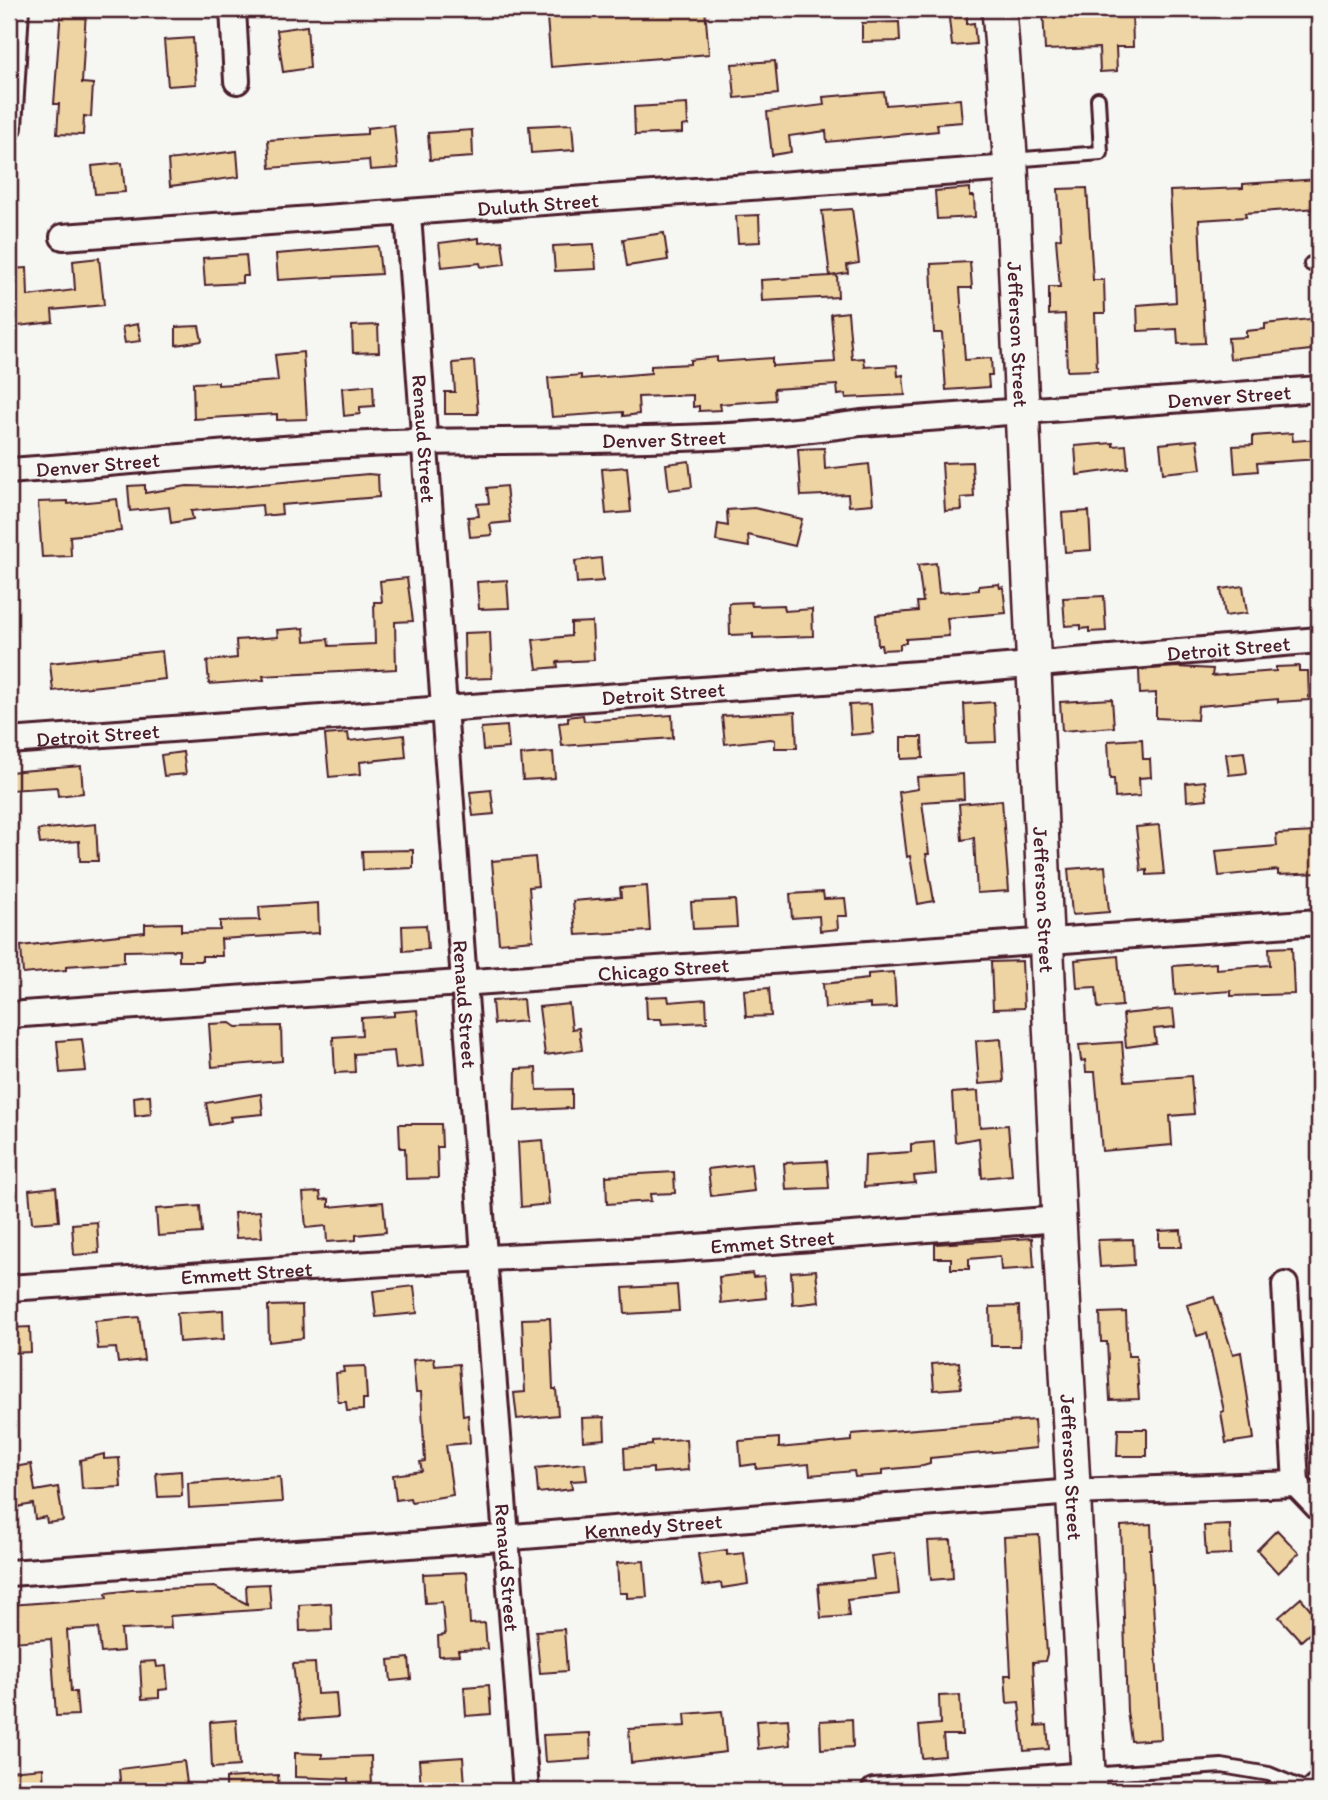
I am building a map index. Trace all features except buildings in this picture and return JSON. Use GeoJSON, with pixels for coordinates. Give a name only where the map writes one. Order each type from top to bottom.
{"type":"FeatureCollection","features":[{"type":"Feature","properties":{"kind":"street"},"geometry":{"type":"LineString","coordinates":[[10,127],[16,9]]}},
{"type":"Feature","properties":{"kind":"street"},"geometry":{"type":"LineString","coordinates":[[233,9],[237,82]]}},
{"type":"Feature","properties":{"kind":"street","name":"Jefferson Street"},"geometry":{"type":"LineString","coordinates":[[999,9],[1011,164],[1059,1219],[1089,1783]]}},
{"type":"Feature","properties":{"kind":"street","name":"Duluth Street"},"geometry":{"type":"LineString","coordinates":[[63,237],[408,215],[1011,164]]}},
{"type":"Feature","properties":{"kind":"street","name":"Renaud Street"},"geometry":{"type":"LineString","coordinates":[[408,215],[526,1791]]}},
{"type":"Feature","properties":{"kind":"street","name":"Denver Street"},"geometry":{"type":"LineString","coordinates":[[9,471],[425,442],[639,442],[796,433],[861,423],[1022,414],[1319,389]]}},
{"type":"Feature","properties":{"kind":"street","name":"Detroit Street"},"geometry":{"type":"LineString","coordinates":[[9,741],[1319,640]]}},
{"type":"Feature","properties":{"kind":"street","name":"Chicago Street"},"geometry":{"type":"LineString","coordinates":[[9,1015],[1319,922]]}},
{"type":"Feature","properties":{"kind":"street","name":"Emmet Street"},"geometry":{"type":"LineString","coordinates":[[485,1259],[670,1250],[1059,1219]]}},
{"type":"Feature","properties":{"kind":"street","name":"Emmett Street"},"geometry":{"type":"LineString","coordinates":[[9,1288],[386,1262],[485,1259]]}},
{"type":"Feature","properties":{"kind":"street"},"geometry":{"type":"LineString","coordinates":[[1285,1285],[1296,1485],[1319,1508]]}},
{"type":"Feature","properties":{"kind":"street","name":"Kennedy Street"},"geometry":{"type":"LineString","coordinates":[[9,1573],[1073,1492],[1296,1485]]}},
{"type":"Feature","properties":{"kind":"street"},"geometry":{"type":"LineString","coordinates":[[874,1791],[1089,1783]]}},
{"type":"Feature","properties":{"kind":"lane"},"geometry":{"type":"LineString","coordinates":[[1011,164],[1101,153],[1098,99]]}},
{"type":"Feature","properties":{"kind":"lane"},"geometry":{"type":"LineString","coordinates":[[1089,1783],[1222,1766],[1269,1774],[1309,1789],[1319,1777]]}}]}
